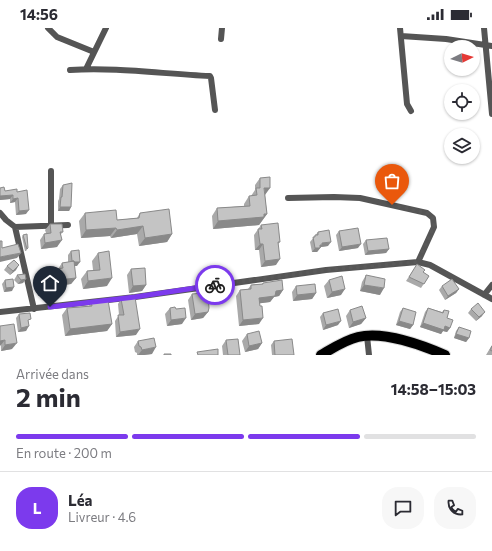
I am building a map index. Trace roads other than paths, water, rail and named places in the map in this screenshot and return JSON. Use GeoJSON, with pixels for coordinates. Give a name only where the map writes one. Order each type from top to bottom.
{"type":"FeatureCollection","features":[{"type":"Feature","properties":{"kind":"main road"},"geometry":{"type":"LineString","coordinates":[[321,355],[351,339],[367,336],[392,338],[446,355]]}},
{"type":"Feature","properties":{"kind":"street"},"geometry":{"type":"LineString","coordinates":[[48,28],[57,37],[94,52]]}},
{"type":"Feature","properties":{"kind":"street"},"geometry":{"type":"LineString","coordinates":[[86,69],[106,28]]}},
{"type":"Feature","properties":{"kind":"street"},"geometry":{"type":"LineString","coordinates":[[221,39],[222,28]]}},
{"type":"Feature","properties":{"kind":"street"},"geometry":{"type":"LineString","coordinates":[[400,28],[407,104],[411,111]]}},
{"type":"Feature","properties":{"kind":"street"},"geometry":{"type":"LineString","coordinates":[[484,28],[489,46],[492,114]]}},
{"type":"Feature","properties":{"kind":"street"},"geometry":{"type":"LineString","coordinates":[[401,36],[446,39],[489,46]]}},
{"type":"Feature","properties":{"kind":"street"},"geometry":{"type":"LineString","coordinates":[[70,70],[86,69],[210,76],[215,110]]}},
{"type":"Feature","properties":{"kind":"street"},"geometry":{"type":"LineString","coordinates":[[51,171],[51,226]]}},
{"type":"Feature","properties":{"kind":"street"},"geometry":{"type":"LineString","coordinates":[[288,198],[360,198],[427,213],[433,218],[434,226],[418,262]]}},
{"type":"Feature","properties":{"kind":"street"},"geometry":{"type":"LineString","coordinates":[[0,213],[15,227],[34,309]]}},
{"type":"Feature","properties":{"kind":"street"},"geometry":{"type":"LineString","coordinates":[[15,227],[68,225]]}},
{"type":"Feature","properties":{"kind":"street"},"geometry":{"type":"LineString","coordinates":[[0,312],[135,297],[326,270],[418,262],[430,265],[492,299]]}},
{"type":"Feature","properties":{"kind":"street"},"geometry":{"type":"LineString","coordinates":[[484,295],[492,285]]}},
{"type":"Feature","properties":{"kind":"street"},"geometry":{"type":"LineString","coordinates":[[367,336],[369,355]]}}]}
